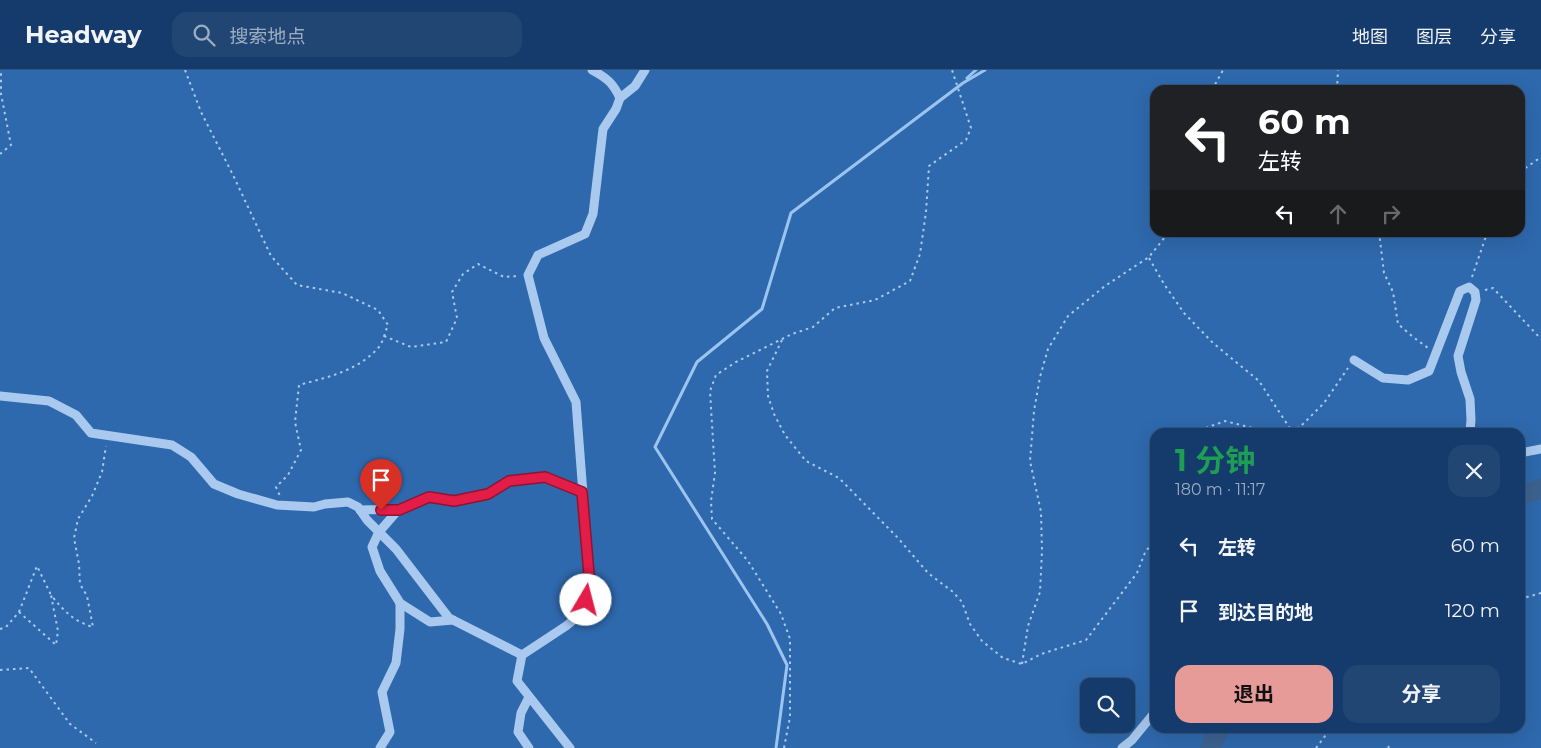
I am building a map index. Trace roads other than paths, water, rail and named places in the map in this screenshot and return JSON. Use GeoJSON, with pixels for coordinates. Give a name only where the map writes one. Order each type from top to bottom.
{"type":"FeatureCollection","features":[{"type":"Feature","properties":{"kind":"street"},"geometry":{"type":"LineString","coordinates":[[592,70],[606,78],[616,88],[620,98]]}},
{"type":"Feature","properties":{"kind":"street"},"geometry":{"type":"LineString","coordinates":[[570,748],[517,682],[522,655],[581,614],[590,586],[576,402],[544,338],[528,276],[538,255],[585,234],[593,214],[603,129],[616,109],[620,98],[635,86],[645,70]]}},
{"type":"Feature","properties":{"kind":"street"},"geometry":{"type":"LineString","coordinates":[[1354,360],[1383,378],[1408,380],[1429,372],[1460,291],[1472,289],[1476,300],[1458,356],[1470,399],[1470,428]]}},
{"type":"Feature","properties":{"kind":"street"},"geometry":{"type":"LineString","coordinates":[[0,396],[50,401],[76,415],[91,434],[172,445],[191,457],[214,484],[238,494],[277,505],[314,507],[348,502],[358,507],[396,549],[449,618],[522,655]]}},
{"type":"Feature","properties":{"kind":"street"},"geometry":{"type":"LineString","coordinates":[[1525,452],[1541,449]]}},
{"type":"Feature","properties":{"kind":"street"},"geometry":{"type":"LineString","coordinates":[[360,510],[399,510],[429,497],[454,501],[488,494],[509,481],[545,477],[582,492]]}},
{"type":"Feature","properties":{"kind":"street"},"geometry":{"type":"LineString","coordinates":[[399,510],[379,532],[372,547],[380,572],[400,603],[430,622],[453,620]]}},
{"type":"Feature","properties":{"kind":"street"},"geometry":{"type":"LineString","coordinates":[[380,748],[390,732],[382,692],[396,663],[400,629],[400,603]]}},
{"type":"Feature","properties":{"kind":"street"},"geometry":{"type":"LineString","coordinates":[[529,697],[521,713],[518,732],[529,748]]}},
{"type":"Feature","properties":{"kind":"street"},"geometry":{"type":"LineString","coordinates":[[1122,748],[1132,740],[1150,718]]}},
{"type":"Feature","properties":{"kind":"waterway"},"geometry":{"type":"LineString","coordinates":[[967,78],[976,70]]}},
{"type":"Feature","properties":{"kind":"waterway"},"geometry":{"type":"LineString","coordinates":[[776,748],[787,665],[767,624],[655,447],[697,362],[762,309],[791,213],[963,83],[985,70]]}},
{"type":"Feature","properties":{"kind":"waterway"},"geometry":{"type":"LineString","coordinates":[[1525,494],[1541,489]]}},
{"type":"Feature","properties":{"kind":"waterway"},"geometry":{"type":"LineString","coordinates":[[1210,748],[1218,733]]}}]}
